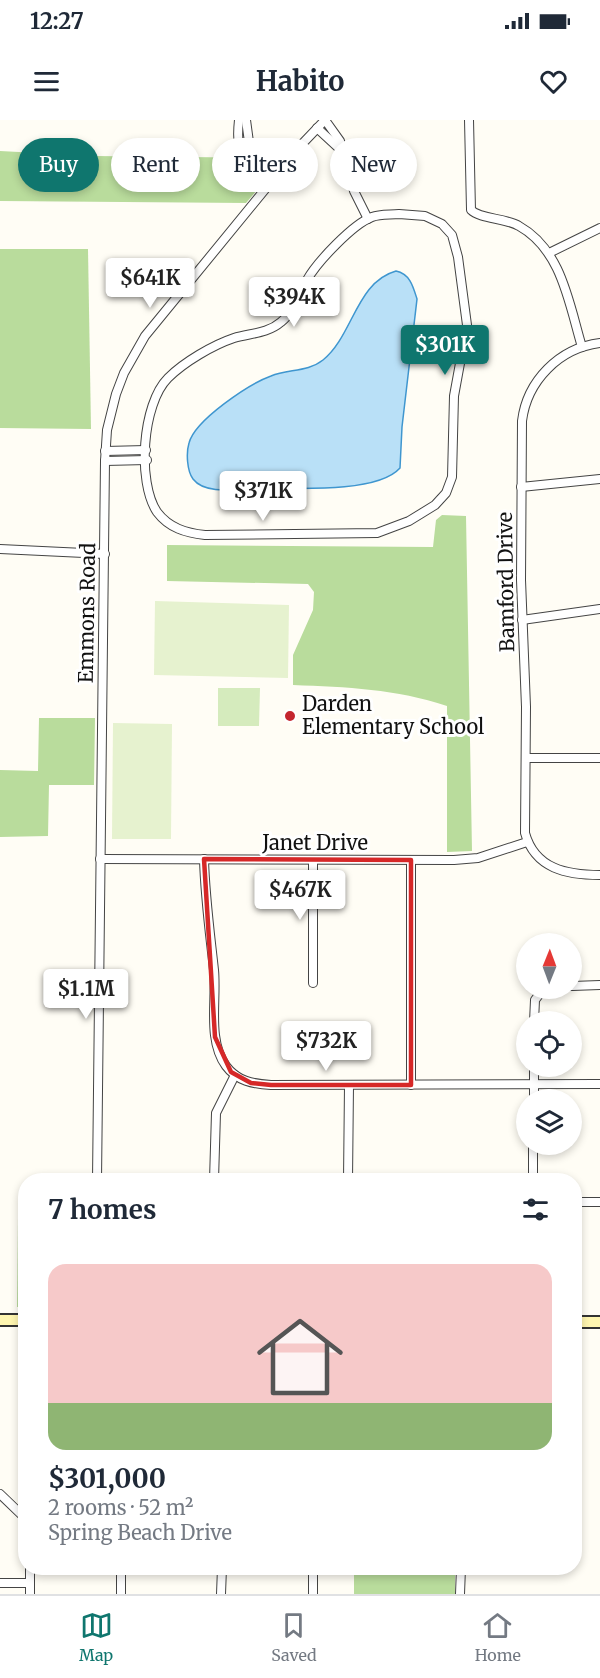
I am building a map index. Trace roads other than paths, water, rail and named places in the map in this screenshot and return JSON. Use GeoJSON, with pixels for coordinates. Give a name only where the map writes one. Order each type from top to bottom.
{"type":"FeatureCollection","features":[{"type":"Feature","properties":{"kind":"main road"},"geometry":{"type":"LineString","coordinates":[[0,1320],[18,1320]]}},
{"type":"Feature","properties":{"kind":"main road"},"geometry":{"type":"LineString","coordinates":[[582,1322],[600,1322]]}},
{"type":"Feature","properties":{"kind":"street"},"geometry":{"type":"LineString","coordinates":[[238,138],[239,120]]}},
{"type":"Feature","properties":{"kind":"street"},"geometry":{"type":"LineString","coordinates":[[246,120],[248,138]]}},
{"type":"Feature","properties":{"kind":"street"},"geometry":{"type":"LineString","coordinates":[[325,120],[338,138]]}},
{"type":"Feature","properties":{"kind":"street","name":"Emmons Road"},"geometry":{"type":"LineString","coordinates":[[308,138],[325,120]]}},
{"type":"Feature","properties":{"kind":"street"},"geometry":{"type":"LineString","coordinates":[[469,120],[471,210],[519,226],[537,238],[549,253],[557,269],[582,347],[600,344]]}},
{"type":"Feature","properties":{"kind":"street"},"geometry":{"type":"LineString","coordinates":[[316,128],[330,140]]}},
{"type":"Feature","properties":{"kind":"street","name":"Emmons Road"},"geometry":{"type":"LineString","coordinates":[[98,1173],[100,859],[107,430],[124,373],[145,336],[263,192]]}},
{"type":"Feature","properties":{"kind":"street"},"geometry":{"type":"LineString","coordinates":[[354,192],[368,219]]}},
{"type":"Feature","properties":{"kind":"street"},"geometry":{"type":"LineString","coordinates":[[399,214],[424,216],[442,224],[452,235],[458,257],[467,320],[454,396],[452,477],[444,496],[422,513],[398,527],[367,534],[194,534],[171,525],[158,512],[148,490],[147,460],[150,410],[168,378],[228,340],[267,331],[280,323],[292,311],[319,263],[368,219],[399,214]]}},
{"type":"Feature","properties":{"kind":"street"},"geometry":{"type":"LineString","coordinates":[[549,253],[600,228]]}},
{"type":"Feature","properties":{"kind":"street","name":"Bamford Drive"},"geometry":{"type":"LineString","coordinates":[[527,842],[523,826],[526,758],[522,620],[522,421],[527,399],[546,370],[568,353],[582,347]]}},
{"type":"Feature","properties":{"kind":"street"},"geometry":{"type":"LineString","coordinates":[[105,451],[147,450]]}},
{"type":"Feature","properties":{"kind":"street"},"geometry":{"type":"LineString","coordinates":[[105,461],[147,460]]}},
{"type":"Feature","properties":{"kind":"street"},"geometry":{"type":"LineString","coordinates":[[521,487],[600,479]]}},
{"type":"Feature","properties":{"kind":"street"},"geometry":{"type":"LineString","coordinates":[[0,549],[105,554]]}},
{"type":"Feature","properties":{"kind":"street"},"geometry":{"type":"LineString","coordinates":[[522,620],[600,609]]}},
{"type":"Feature","properties":{"kind":"street"},"geometry":{"type":"LineString","coordinates":[[526,758],[600,758]]}},
{"type":"Feature","properties":{"kind":"street"},"geometry":{"type":"LineString","coordinates":[[527,842],[539,858],[555,869],[573,874],[600,875]]}},
{"type":"Feature","properties":{"kind":"street","name":"Janet Drive"},"geometry":{"type":"LineString","coordinates":[[100,859],[411,860],[478,858],[527,842]]}},
{"type":"Feature","properties":{"kind":"street"},"geometry":{"type":"LineString","coordinates":[[204,859],[207,924],[214,970],[217,1047],[226,1067],[235,1076],[251,1083],[264,1085],[600,1084]]}},
{"type":"Feature","properties":{"kind":"street"},"geometry":{"type":"LineString","coordinates":[[312,983],[313,860]]}},
{"type":"Feature","properties":{"kind":"street"},"geometry":{"type":"LineString","coordinates":[[411,860],[411,1085]]}},
{"type":"Feature","properties":{"kind":"street"},"geometry":{"type":"LineString","coordinates":[[582,986],[600,985]]}},
{"type":"Feature","properties":{"kind":"street"},"geometry":{"type":"LineString","coordinates":[[214,1173],[216,1113],[235,1076]]}},
{"type":"Feature","properties":{"kind":"street"},"geometry":{"type":"LineString","coordinates":[[534,1077],[534,1089]]}},
{"type":"Feature","properties":{"kind":"street"},"geometry":{"type":"LineString","coordinates":[[348,1173],[349,1085]]}},
{"type":"Feature","properties":{"kind":"street"},"geometry":{"type":"LineString","coordinates":[[533,1155],[533,1173]]}},
{"type":"Feature","properties":{"kind":"street"},"geometry":{"type":"LineString","coordinates":[[582,1202],[600,1202]]}},
{"type":"Feature","properties":{"kind":"street"},"geometry":{"type":"LineString","coordinates":[[0,1494],[18,1511]]}},
{"type":"Feature","properties":{"kind":"street"},"geometry":{"type":"LineString","coordinates":[[30,1575],[30,1594]]}},
{"type":"Feature","properties":{"kind":"street"},"geometry":{"type":"LineString","coordinates":[[121,1575],[121,1594]]}},
{"type":"Feature","properties":{"kind":"street"},"geometry":{"type":"LineString","coordinates":[[221,1594],[222,1575]]}},
{"type":"Feature","properties":{"kind":"street"},"geometry":{"type":"LineString","coordinates":[[313,1575],[313,1594]]}},
{"type":"Feature","properties":{"kind":"street"},"geometry":{"type":"LineString","coordinates":[[460,1594],[461,1575]]}},
{"type":"Feature","properties":{"kind":"street"},"geometry":{"type":"LineString","coordinates":[[0,1582],[30,1583]]}},
{"type":"Feature","properties":{"kind":"water"},"geometry":{"type":"Polygon","coordinates":[[[396,271],[408,278],[417,299],[402,427],[400,468],[389,476],[373,482],[333,488],[215,489],[206,488],[193,479],[188,467],[188,447],[193,434],[201,424],[224,404],[261,380],[311,367],[323,360],[341,338],[372,286],[383,277],[396,271]]]}},
{"type":"Feature","properties":{"kind":"place","name":"Darden Elementary School"},"geometry":{"type":"Point","coordinates":[290,716]}}]}
